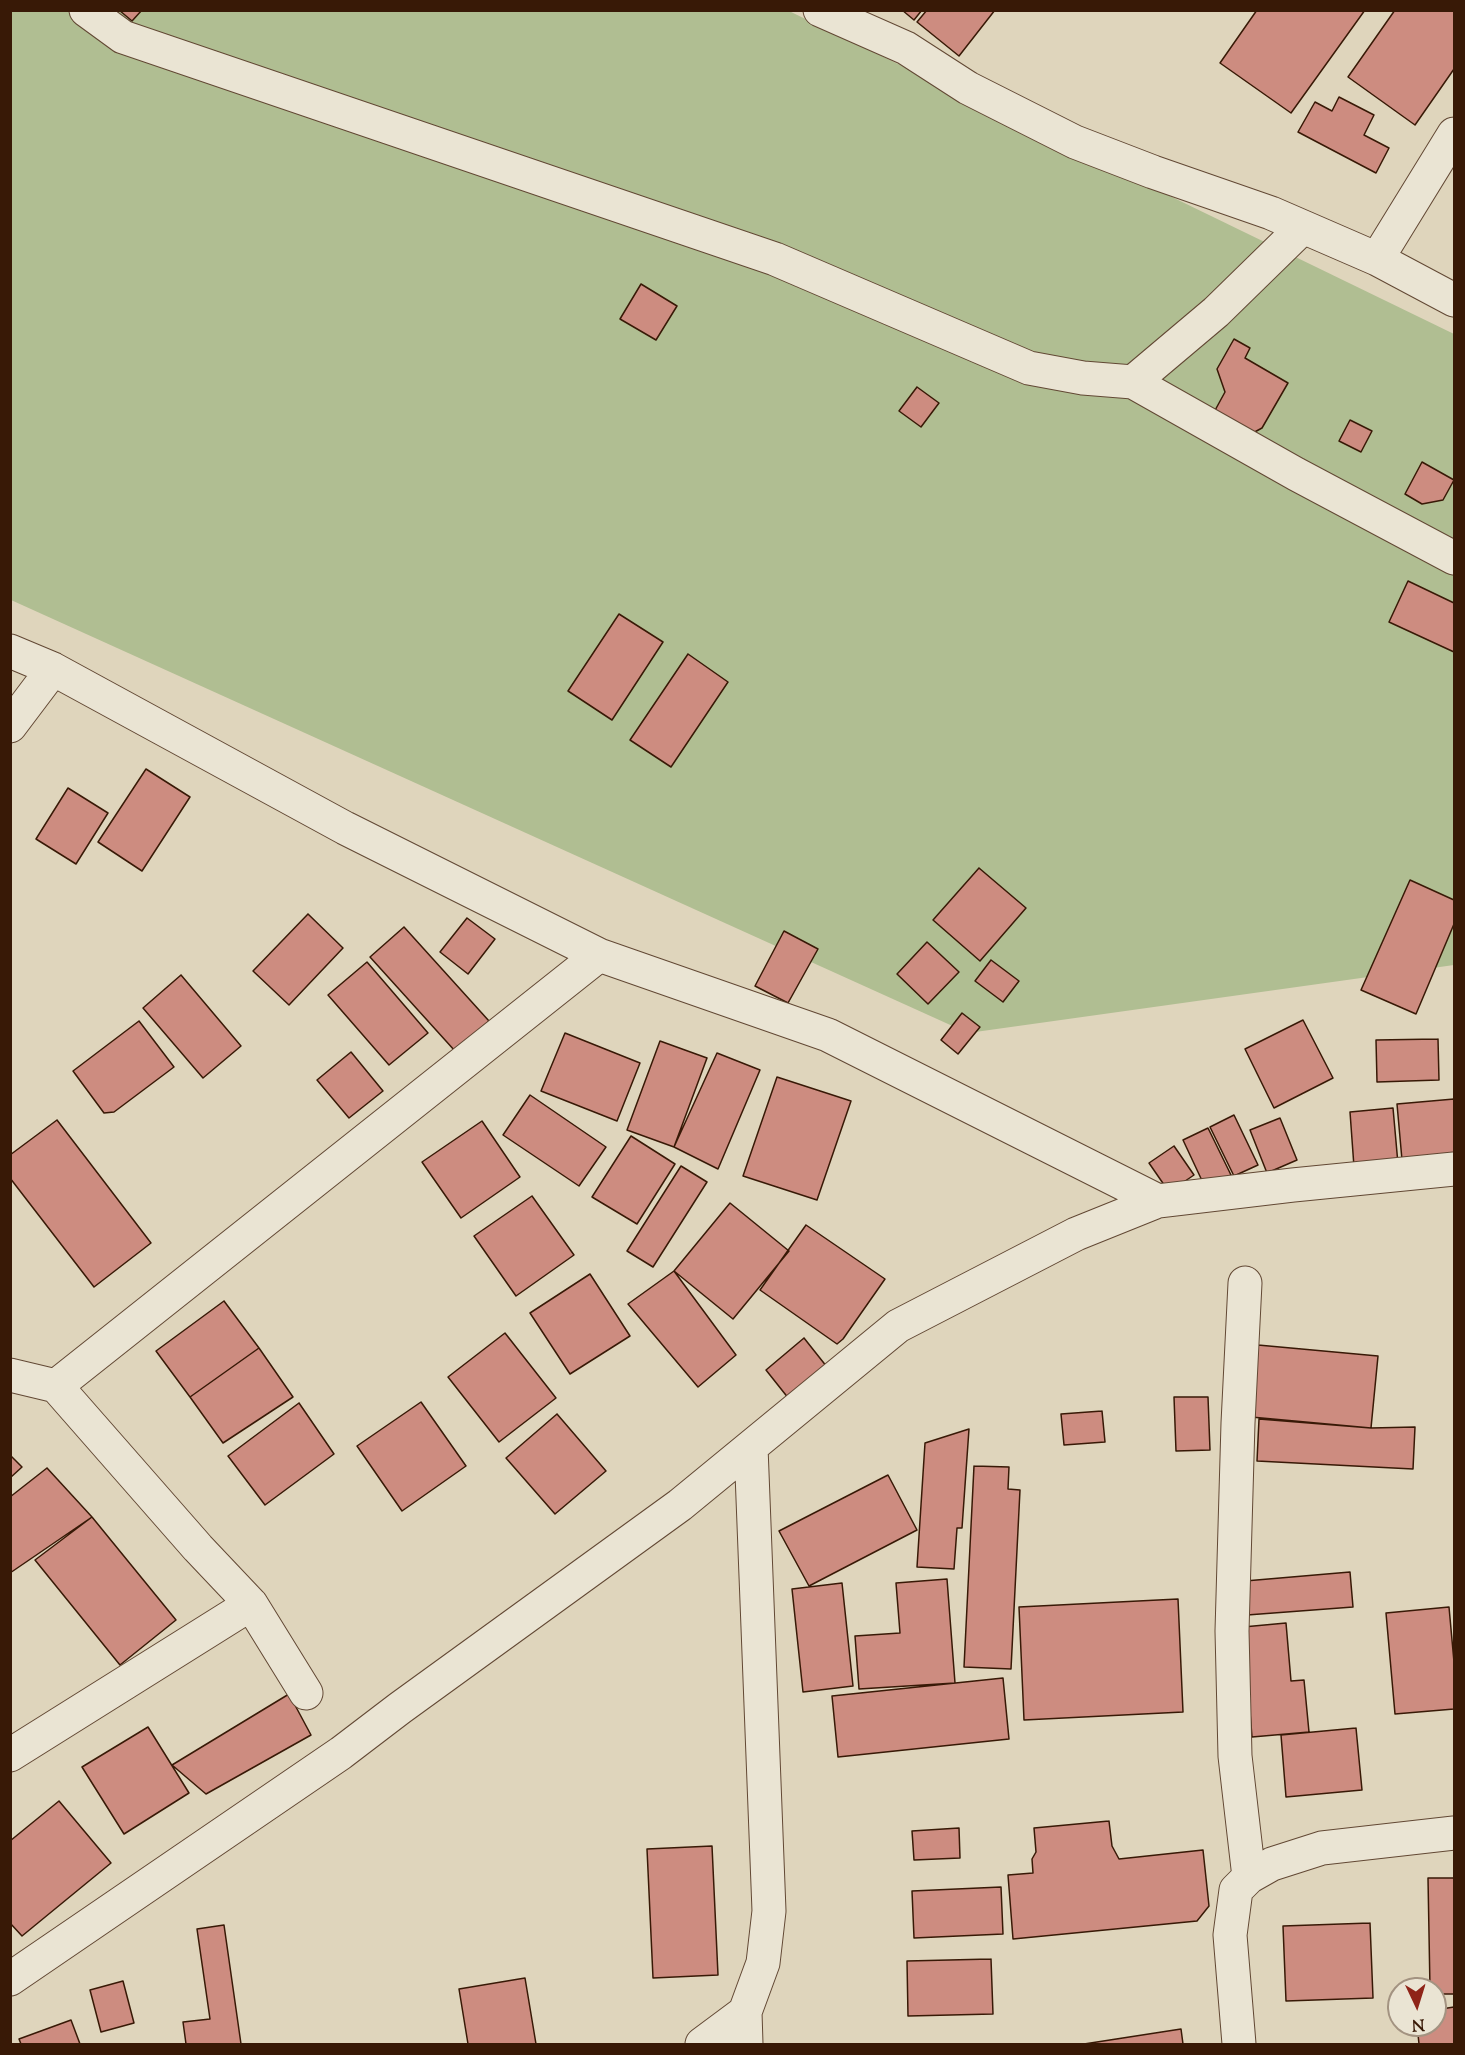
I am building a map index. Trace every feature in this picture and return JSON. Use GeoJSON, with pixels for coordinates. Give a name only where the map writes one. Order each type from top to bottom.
{"type":"FeatureCollection","features":[{"type":"Feature","properties":{"kind":"street"},"geometry":{"type":"LineString","coordinates":[[86,10],[123,37],[775,259],[1029,368],[1083,378],[1133,382],[1296,474],[1455,558]]}},
{"type":"Feature","properties":{"kind":"street"},"geometry":{"type":"LineString","coordinates":[[820,10],[906,48],[968,88],[1075,142],[1271,213],[1377,259],[1455,300]]}},
{"type":"Feature","properties":{"kind":"street"},"geometry":{"type":"LineString","coordinates":[[1377,259],[1455,134]]}},
{"type":"Feature","properties":{"kind":"street"},"geometry":{"type":"LineString","coordinates":[[1133,382],[1216,312],[1303,227]]}},
{"type":"Feature","properties":{"kind":"street"},"geometry":{"type":"LineString","coordinates":[[10,651],[53,669],[345,828],[599,955],[828,1035],[1158,1201]]}},
{"type":"Feature","properties":{"kind":"street"},"geometry":{"type":"LineString","coordinates":[[10,726],[53,669]]}},
{"type":"Feature","properties":{"kind":"street"},"geometry":{"type":"LineString","coordinates":[[56,1386],[599,955]]}},
{"type":"Feature","properties":{"kind":"street"},"geometry":{"type":"LineString","coordinates":[[10,1979],[341,1754],[400,1708],[680,1505],[898,1326],[1076,1234],[1158,1201],[1455,1169]]}},
{"type":"Feature","properties":{"kind":"street"},"geometry":{"type":"LineString","coordinates":[[1245,1283],[1232,1631],[1235,1755],[1249,1877]]}},
{"type":"Feature","properties":{"kind":"street"},"geometry":{"type":"LineString","coordinates":[[10,1375],[56,1386],[198,1548],[251,1604],[306,1693]]}},
{"type":"Feature","properties":{"kind":"street"},"geometry":{"type":"LineString","coordinates":[[746,2044],[745,2012],[763,1963],[769,1911],[751,1447]]}},
{"type":"Feature","properties":{"kind":"street"},"geometry":{"type":"LineString","coordinates":[[10,1755],[251,1604]]}},
{"type":"Feature","properties":{"kind":"street"},"geometry":{"type":"LineString","coordinates":[[1239,2044],[1230,1935],[1236,1890],[1249,1877],[1272,1864],[1322,1848],[1455,1833]]}},
{"type":"Feature","properties":{"kind":"street"},"geometry":{"type":"LineString","coordinates":[[702,2044],[745,2012]]}},
{"type":"Feature","properties":{"kind":"green space"},"geometry":{"type":"Polygon","coordinates":[[[11,11],[789,11],[1454,334],[1454,965],[968,1033],[11,600],[11,11]]]}},
{"type":"Feature","properties":{"kind":"building"},"geometry":{"type":"Polygon","coordinates":[[[119,10],[142,10],[132,21],[119,10]]]}},
{"type":"Feature","properties":{"kind":"building"},"geometry":{"type":"Polygon","coordinates":[[[902,10],[922,10],[914,20],[902,10]]]}},
{"type":"Feature","properties":{"kind":"building"},"geometry":{"type":"Polygon","coordinates":[[[927,10],[995,10],[959,56],[917,22],[927,10]]]}},
{"type":"Feature","properties":{"kind":"building"},"geometry":{"type":"Polygon","coordinates":[[[1257,10],[1365,10],[1291,113],[1220,63],[1257,10]]]}},
{"type":"Feature","properties":{"kind":"building"},"geometry":{"type":"Polygon","coordinates":[[[1395,10],[1454,10],[1454,69],[1415,125],[1348,77],[1395,10]]]}},
{"type":"Feature","properties":{"kind":"building"},"geometry":{"type":"Polygon","coordinates":[[[1339,97],[1374,115],[1364,135],[1389,148],[1376,173],[1298,132],[1315,102],[1332,111],[1339,97]]]}},
{"type":"Feature","properties":{"kind":"building"},"geometry":{"type":"Polygon","coordinates":[[[641,284],[677,306],[656,340],[620,319],[641,284]]]}},
{"type":"Feature","properties":{"kind":"building"},"geometry":{"type":"Polygon","coordinates":[[[1234,339],[1250,348],[1245,358],[1288,383],[1262,428],[1251,434],[1213,414],[1225,392],[1217,369],[1234,339]]]}},
{"type":"Feature","properties":{"kind":"building"},"geometry":{"type":"Polygon","coordinates":[[[917,387],[939,403],[921,427],[899,411],[917,387]]]}},
{"type":"Feature","properties":{"kind":"building"},"geometry":{"type":"Polygon","coordinates":[[[1350,420],[1372,431],[1361,452],[1339,441],[1350,420]]]}},
{"type":"Feature","properties":{"kind":"building"},"geometry":{"type":"Polygon","coordinates":[[[1422,462],[1454,480],[1443,500],[1422,504],[1405,494],[1422,462]]]}},
{"type":"Feature","properties":{"kind":"building"},"geometry":{"type":"Polygon","coordinates":[[[1408,581],[1454,603],[1454,652],[1389,622],[1408,581]]]}},
{"type":"Feature","properties":{"kind":"building"},"geometry":{"type":"Polygon","coordinates":[[[619,614],[663,642],[612,720],[568,691],[619,614]]]}},
{"type":"Feature","properties":{"kind":"building"},"geometry":{"type":"Polygon","coordinates":[[[688,654],[728,682],[671,767],[630,740],[688,654]]]}},
{"type":"Feature","properties":{"kind":"building"},"geometry":{"type":"Polygon","coordinates":[[[146,769],[190,797],[142,871],[98,842],[146,769]]]}},
{"type":"Feature","properties":{"kind":"building"},"geometry":{"type":"Polygon","coordinates":[[[68,788],[108,813],[76,864],[36,839],[68,788]]]}},
{"type":"Feature","properties":{"kind":"building"},"geometry":{"type":"Polygon","coordinates":[[[979,868],[1026,908],[980,961],[933,920],[979,868]]]}},
{"type":"Feature","properties":{"kind":"building"},"geometry":{"type":"Polygon","coordinates":[[[1410,880],[1454,900],[1454,924],[1416,1014],[1361,990],[1410,880]]]}},
{"type":"Feature","properties":{"kind":"building"},"geometry":{"type":"Polygon","coordinates":[[[308,914],[343,948],[289,1005],[253,971],[308,914]]]}},
{"type":"Feature","properties":{"kind":"building"},"geometry":{"type":"Polygon","coordinates":[[[467,918],[495,939],[468,974],[440,952],[467,918]]]}},
{"type":"Feature","properties":{"kind":"building"},"geometry":{"type":"Polygon","coordinates":[[[404,927],[489,1021],[455,1051],[370,957],[404,927]]]}},
{"type":"Feature","properties":{"kind":"building"},"geometry":{"type":"Polygon","coordinates":[[[784,931],[818,949],[788,1003],[755,986],[784,931]]]}},
{"type":"Feature","properties":{"kind":"building"},"geometry":{"type":"Polygon","coordinates":[[[927,942],[959,972],[928,1004],[897,974],[927,942]]]}},
{"type":"Feature","properties":{"kind":"building"},"geometry":{"type":"Polygon","coordinates":[[[991,960],[1019,981],[1003,1002],[975,981],[991,960]]]}},
{"type":"Feature","properties":{"kind":"building"},"geometry":{"type":"Polygon","coordinates":[[[367,962],[428,1033],[389,1065],[328,995],[367,962]]]}},
{"type":"Feature","properties":{"kind":"building"},"geometry":{"type":"Polygon","coordinates":[[[181,975],[241,1046],[203,1078],[143,1008],[181,975]]]}},
{"type":"Feature","properties":{"kind":"building"},"geometry":{"type":"Polygon","coordinates":[[[962,1013],[980,1027],[958,1054],[941,1040],[962,1013]]]}},
{"type":"Feature","properties":{"kind":"building"},"geometry":{"type":"Polygon","coordinates":[[[1303,1020],[1333,1078],[1274,1108],[1245,1049],[1303,1020]]]}},
{"type":"Feature","properties":{"kind":"building"},"geometry":{"type":"Polygon","coordinates":[[[139,1021],[174,1067],[114,1112],[104,1113],[73,1071],[139,1021]]]}},
{"type":"Feature","properties":{"kind":"building"},"geometry":{"type":"Polygon","coordinates":[[[565,1033],[640,1063],[617,1121],[541,1091],[565,1033]]]}},
{"type":"Feature","properties":{"kind":"building"},"geometry":{"type":"Polygon","coordinates":[[[1438,1039],[1439,1080],[1377,1082],[1376,1040],[1438,1039]]]}},
{"type":"Feature","properties":{"kind":"building"},"geometry":{"type":"Polygon","coordinates":[[[660,1041],[707,1058],[674,1147],[627,1130],[660,1041]]]}},
{"type":"Feature","properties":{"kind":"building"},"geometry":{"type":"Polygon","coordinates":[[[351,1052],[383,1091],[349,1118],[317,1080],[351,1052]]]}},
{"type":"Feature","properties":{"kind":"building"},"geometry":{"type":"Polygon","coordinates":[[[717,1053],[760,1070],[718,1169],[674,1147],[717,1053]]]}},
{"type":"Feature","properties":{"kind":"building"},"geometry":{"type":"Polygon","coordinates":[[[777,1077],[851,1101],[817,1200],[743,1176],[777,1077]]]}},
{"type":"Feature","properties":{"kind":"building"},"geometry":{"type":"Polygon","coordinates":[[[530,1095],[606,1147],[579,1186],[503,1135],[530,1095]]]}},
{"type":"Feature","properties":{"kind":"building"},"geometry":{"type":"Polygon","coordinates":[[[1454,1099],[1454,1156],[1402,1160],[1397,1104],[1454,1099]]]}},
{"type":"Feature","properties":{"kind":"building"},"geometry":{"type":"Polygon","coordinates":[[[1393,1108],[1398,1164],[1354,1167],[1350,1112],[1393,1108]]]}},
{"type":"Feature","properties":{"kind":"building"},"geometry":{"type":"Polygon","coordinates":[[[1234,1115],[1258,1165],[1234,1176],[1210,1127],[1234,1115]]]}},
{"type":"Feature","properties":{"kind":"building"},"geometry":{"type":"Polygon","coordinates":[[[1280,1118],[1297,1160],[1267,1173],[1250,1130],[1280,1118]]]}},
{"type":"Feature","properties":{"kind":"building"},"geometry":{"type":"Polygon","coordinates":[[[57,1120],[151,1243],[94,1287],[10,1178],[10,1155],[57,1120]]]}},
{"type":"Feature","properties":{"kind":"building"},"geometry":{"type":"Polygon","coordinates":[[[482,1121],[520,1177],[461,1218],[422,1162],[482,1121]]]}},
{"type":"Feature","properties":{"kind":"building"},"geometry":{"type":"Polygon","coordinates":[[[1208,1128],[1231,1175],[1205,1187],[1183,1140],[1208,1128]]]}},
{"type":"Feature","properties":{"kind":"building"},"geometry":{"type":"Polygon","coordinates":[[[631,1136],[675,1164],[637,1224],[592,1197],[631,1136]]]}},
{"type":"Feature","properties":{"kind":"building"},"geometry":{"type":"Polygon","coordinates":[[[1174,1146],[1194,1175],[1169,1192],[1149,1163],[1174,1146]]]}},
{"type":"Feature","properties":{"kind":"building"},"geometry":{"type":"Polygon","coordinates":[[[681,1166],[707,1182],[653,1267],[627,1251],[681,1166]]]}},
{"type":"Feature","properties":{"kind":"building"},"geometry":{"type":"Polygon","coordinates":[[[532,1196],[574,1255],[516,1296],[474,1236],[532,1196]]]}},
{"type":"Feature","properties":{"kind":"building"},"geometry":{"type":"Polygon","coordinates":[[[730,1203],[789,1251],[733,1319],[674,1271],[730,1203]]]}},
{"type":"Feature","properties":{"kind":"building"},"geometry":{"type":"Polygon","coordinates":[[[806,1225],[885,1279],[843,1339],[837,1344],[760,1290],[806,1225]]]}},
{"type":"Feature","properties":{"kind":"building"},"geometry":{"type":"Polygon","coordinates":[[[674,1271],[736,1355],[698,1387],[628,1304],[674,1271]]]}},
{"type":"Feature","properties":{"kind":"building"},"geometry":{"type":"Polygon","coordinates":[[[590,1274],[630,1336],[570,1374],[530,1313],[590,1274]]]}},
{"type":"Feature","properties":{"kind":"building"},"geometry":{"type":"Polygon","coordinates":[[[224,1301],[259,1348],[190,1397],[156,1351],[224,1301]]]}},
{"type":"Feature","properties":{"kind":"building"},"geometry":{"type":"Polygon","coordinates":[[[505,1333],[556,1398],[499,1442],[448,1377],[505,1333]]]}},
{"type":"Feature","properties":{"kind":"building"},"geometry":{"type":"Polygon","coordinates":[[[804,1338],[827,1367],[789,1399],[766,1370],[804,1338]]]}},
{"type":"Feature","properties":{"kind":"building"},"geometry":{"type":"Polygon","coordinates":[[[1258,1345],[1378,1356],[1371,1428],[1251,1417],[1258,1345]]]}},
{"type":"Feature","properties":{"kind":"building"},"geometry":{"type":"Polygon","coordinates":[[[259,1348],[293,1397],[223,1443],[190,1397],[259,1348]]]}},
{"type":"Feature","properties":{"kind":"building"},"geometry":{"type":"Polygon","coordinates":[[[1174,1397],[1208,1397],[1210,1450],[1176,1451],[1174,1397]]]}},
{"type":"Feature","properties":{"kind":"building"},"geometry":{"type":"Polygon","coordinates":[[[421,1402],[466,1466],[402,1511],[357,1446],[421,1402]]]}},
{"type":"Feature","properties":{"kind":"building"},"geometry":{"type":"Polygon","coordinates":[[[299,1403],[334,1454],[265,1505],[228,1456],[299,1403]]]}},
{"type":"Feature","properties":{"kind":"building"},"geometry":{"type":"Polygon","coordinates":[[[1102,1411],[1105,1442],[1064,1445],[1061,1414],[1102,1411]]]}},
{"type":"Feature","properties":{"kind":"building"},"geometry":{"type":"Polygon","coordinates":[[[557,1414],[606,1471],[555,1514],[506,1458],[557,1414]]]}},
{"type":"Feature","properties":{"kind":"building"},"geometry":{"type":"Polygon","coordinates":[[[1259,1419],[1371,1428],[1415,1427],[1413,1469],[1257,1461],[1259,1419]]]}},
{"type":"Feature","properties":{"kind":"building"},"geometry":{"type":"Polygon","coordinates":[[[969,1429],[962,1528],[957,1528],[954,1569],[917,1567],[925,1443],[969,1429]]]}},
{"type":"Feature","properties":{"kind":"building"},"geometry":{"type":"Polygon","coordinates":[[[10,1455],[22,1467],[10,1478],[10,1455]]]}},
{"type":"Feature","properties":{"kind":"building"},"geometry":{"type":"Polygon","coordinates":[[[974,1466],[1009,1467],[1008,1489],[1020,1490],[1011,1669],[964,1667],[974,1466]]]}},
{"type":"Feature","properties":{"kind":"building"},"geometry":{"type":"Polygon","coordinates":[[[47,1468],[92,1517],[10,1573],[10,1497],[47,1468]]]}},
{"type":"Feature","properties":{"kind":"building"},"geometry":{"type":"Polygon","coordinates":[[[888,1475],[917,1530],[809,1586],[779,1531],[888,1475]]]}},
{"type":"Feature","properties":{"kind":"building"},"geometry":{"type":"Polygon","coordinates":[[[92,1517],[176,1620],[120,1665],[35,1560],[92,1517]]]}},
{"type":"Feature","properties":{"kind":"building"},"geometry":{"type":"Polygon","coordinates":[[[1350,1572],[1353,1607],[1247,1615],[1245,1581],[1350,1572]]]}},
{"type":"Feature","properties":{"kind":"building"},"geometry":{"type":"Polygon","coordinates":[[[947,1579],[955,1683],[859,1689],[855,1636],[900,1633],[896,1583],[947,1579]]]}},
{"type":"Feature","properties":{"kind":"building"},"geometry":{"type":"Polygon","coordinates":[[[842,1583],[853,1686],[803,1692],[792,1589],[842,1583]]]}},
{"type":"Feature","properties":{"kind":"building"},"geometry":{"type":"Polygon","coordinates":[[[1178,1599],[1183,1712],[1024,1720],[1019,1607],[1178,1599]]]}},
{"type":"Feature","properties":{"kind":"building"},"geometry":{"type":"Polygon","coordinates":[[[1449,1607],[1454,1662],[1454,1709],[1395,1714],[1386,1613],[1449,1607]]]}},
{"type":"Feature","properties":{"kind":"building"},"geometry":{"type":"Polygon","coordinates":[[[1286,1623],[1291,1681],[1304,1680],[1309,1732],[1252,1737],[1243,1627],[1286,1623]]]}},
{"type":"Feature","properties":{"kind":"building"},"geometry":{"type":"Polygon","coordinates":[[[1003,1678],[1009,1739],[838,1757],[832,1696],[1003,1678]]]}},
{"type":"Feature","properties":{"kind":"building"},"geometry":{"type":"Polygon","coordinates":[[[289,1694],[311,1735],[206,1794],[172,1765],[289,1694]]]}},
{"type":"Feature","properties":{"kind":"building"},"geometry":{"type":"Polygon","coordinates":[[[148,1727],[189,1793],[124,1834],[82,1767],[148,1727]]]}},
{"type":"Feature","properties":{"kind":"building"},"geometry":{"type":"Polygon","coordinates":[[[1356,1728],[1362,1790],[1286,1797],[1281,1735],[1356,1728]]]}},
{"type":"Feature","properties":{"kind":"building"},"geometry":{"type":"Polygon","coordinates":[[[59,1801],[111,1863],[22,1936],[10,1923],[10,1841],[59,1801]]]}},
{"type":"Feature","properties":{"kind":"building"},"geometry":{"type":"Polygon","coordinates":[[[1109,1821],[1112,1846],[1119,1859],[1203,1850],[1209,1906],[1197,1921],[1013,1939],[1008,1875],[1033,1873],[1032,1859],[1036,1852],[1034,1828],[1109,1821]]]}},
{"type":"Feature","properties":{"kind":"building"},"geometry":{"type":"Polygon","coordinates":[[[959,1828],[960,1858],[914,1860],[912,1831],[959,1828]]]}},
{"type":"Feature","properties":{"kind":"building"},"geometry":{"type":"Polygon","coordinates":[[[712,1846],[718,1975],[653,1978],[647,1849],[712,1846]]]}},
{"type":"Feature","properties":{"kind":"building"},"geometry":{"type":"Polygon","coordinates":[[[1428,1878],[1454,1878],[1454,1994],[1447,1994],[1447,1977],[1430,1977],[1428,1878]]]}},
{"type":"Feature","properties":{"kind":"building"},"geometry":{"type":"Polygon","coordinates":[[[1001,1887],[1003,1934],[914,1938],[912,1891],[1001,1887]]]}},
{"type":"Feature","properties":{"kind":"building"},"geometry":{"type":"Polygon","coordinates":[[[1370,1923],[1373,1998],[1286,2001],[1283,1926],[1370,1923]]]}},
{"type":"Feature","properties":{"kind":"building"},"geometry":{"type":"Polygon","coordinates":[[[224,1925],[241,2044],[186,2044],[183,2022],[210,2019],[197,1929],[224,1925]]]}},
{"type":"Feature","properties":{"kind":"building"},"geometry":{"type":"Polygon","coordinates":[[[991,1959],[993,2014],[908,2016],[907,1961],[991,1959]]]}},
{"type":"Feature","properties":{"kind":"building"},"geometry":{"type":"Polygon","coordinates":[[[525,1978],[536,2044],[468,2044],[459,1989],[525,1978]]]}},
{"type":"Feature","properties":{"kind":"building"},"geometry":{"type":"Polygon","coordinates":[[[123,1981],[134,2023],[101,2032],[90,1990],[123,1981]]]}},
{"type":"Feature","properties":{"kind":"building"},"geometry":{"type":"Polygon","coordinates":[[[1454,2007],[1454,2044],[1419,2044],[1418,2037],[1447,2037],[1447,2008],[1454,2007]]]}},
{"type":"Feature","properties":{"kind":"building"},"geometry":{"type":"Polygon","coordinates":[[[71,2020],[80,2044],[21,2044],[19,2039],[71,2020]]]}},
{"type":"Feature","properties":{"kind":"building"},"geometry":{"type":"Polygon","coordinates":[[[1181,2029],[1183,2044],[1084,2044],[1181,2029]]]}}]}
